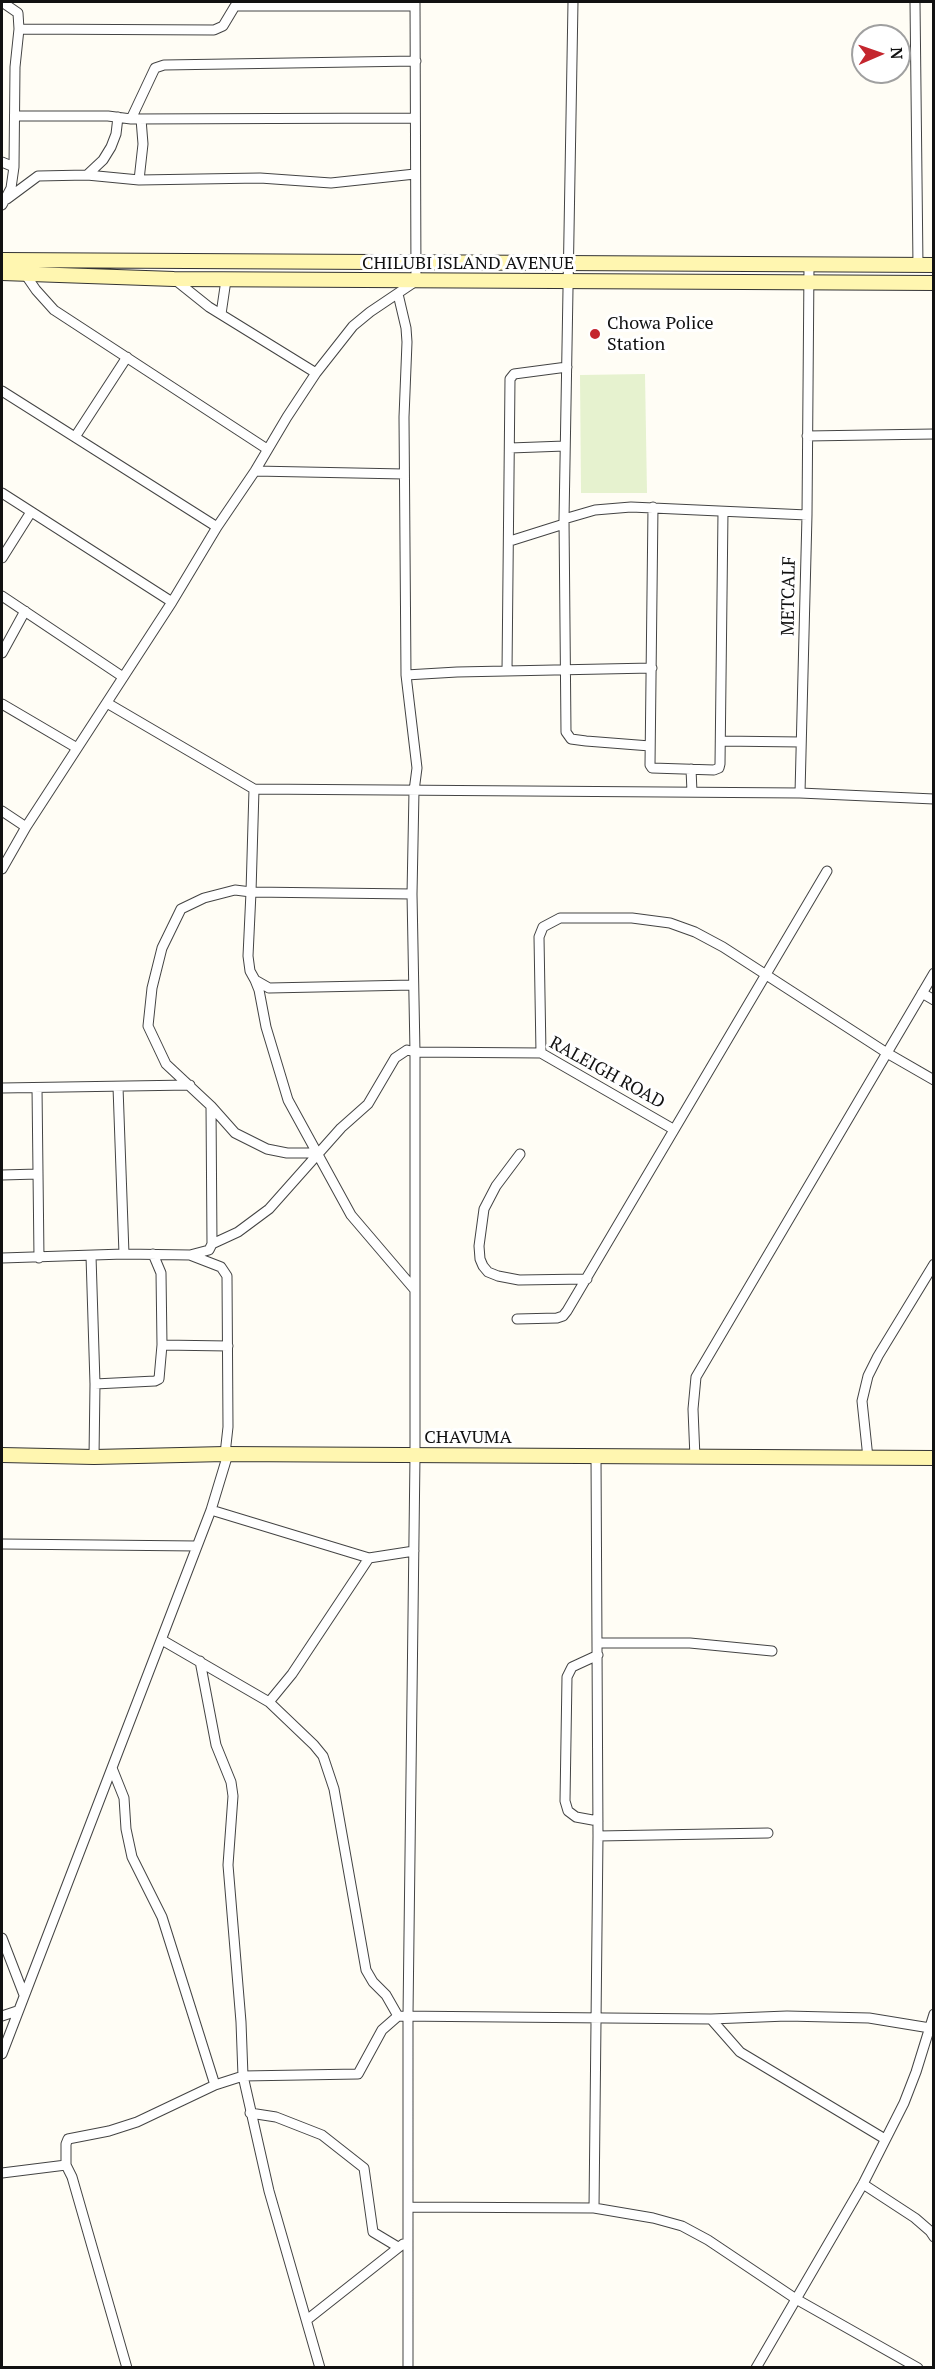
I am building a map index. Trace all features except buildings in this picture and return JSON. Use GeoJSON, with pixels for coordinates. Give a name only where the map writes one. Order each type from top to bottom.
{"type":"FeatureCollection","features":[{"type":"Feature","properties":{"kind":"street"},"geometry":{"type":"LineString","coordinates":[[2,2],[18,14],[19,29],[15,67],[14,167],[11,188],[3,203]]}},
{"type":"Feature","properties":{"kind":"street"},"geometry":{"type":"LineString","coordinates":[[573,2],[564,521],[568,736],[571,739],[602,743],[650,746]]}},
{"type":"Feature","properties":{"kind":"street"},"geometry":{"type":"LineString","coordinates":[[915,2],[918,266]]}},
{"type":"Feature","properties":{"kind":"street"},"geometry":{"type":"LineString","coordinates":[[2,869],[26,827],[108,703],[316,373],[353,327],[370,312],[416,281],[415,4],[235,6],[223,26],[214,30],[19,29]]}},
{"type":"Feature","properties":{"kind":"street"},"geometry":{"type":"LineString","coordinates":[[140,180],[143,144],[136,119],[155,69],[164,65],[416,61]]}},
{"type":"Feature","properties":{"kind":"street"},"geometry":{"type":"LineString","coordinates":[[16,116],[136,119],[416,118]]}},
{"type":"Feature","properties":{"kind":"street"},"geometry":{"type":"LineString","coordinates":[[87,176],[103,160],[111,147],[116,134],[118,117]]}},
{"type":"Feature","properties":{"kind":"street"},"geometry":{"type":"LineString","coordinates":[[2,162],[14,167]]}},
{"type":"Feature","properties":{"kind":"street"},"geometry":{"type":"LineString","coordinates":[[3,203],[38,176],[87,176],[140,180],[260,178],[331,183],[415,174]]}},
{"type":"Feature","properties":{"kind":"street","name":"CHILUBI ISLAND AVENUE"},"geometry":{"type":"LineString","coordinates":[[2,260],[933,266]]}},
{"type":"Feature","properties":{"kind":"street","name":"METCALF"},"geometry":{"type":"LineString","coordinates":[[800,793],[807,515],[809,266]]}},
{"type":"Feature","properties":{"kind":"street","name":"CHILUBI ISLAND AVENUE"},"geometry":{"type":"LineString","coordinates":[[2,273],[226,280],[933,283]]}},
{"type":"Feature","properties":{"kind":"street"},"geometry":{"type":"LineString","coordinates":[[25,274],[54,310],[267,448]]}},
{"type":"Feature","properties":{"kind":"street"},"geometry":{"type":"LineString","coordinates":[[174,279],[221,314],[316,373]]}},
{"type":"Feature","properties":{"kind":"street"},"geometry":{"type":"LineString","coordinates":[[221,314],[226,280]]}},
{"type":"Feature","properties":{"kind":"street"},"geometry":{"type":"LineString","coordinates":[[398,294],[406,328],[404,474],[406,675],[417,768],[414,791],[412,894],[415,1052],[416,1456],[408,2015],[408,2367]]}},
{"type":"Feature","properties":{"kind":"street"},"geometry":{"type":"LineString","coordinates":[[75,437],[127,357]]}},
{"type":"Feature","properties":{"kind":"street"},"geometry":{"type":"LineString","coordinates":[[507,671],[511,376],[567,366]]}},
{"type":"Feature","properties":{"kind":"street"},"geometry":{"type":"LineString","coordinates":[[2,391],[217,527]]}},
{"type":"Feature","properties":{"kind":"street"},"geometry":{"type":"LineString","coordinates":[[807,436],[933,434]]}},
{"type":"Feature","properties":{"kind":"street"},"geometry":{"type":"LineString","coordinates":[[510,448],[565,446]]}},
{"type":"Feature","properties":{"kind":"street"},"geometry":{"type":"LineString","coordinates":[[255,471],[404,474]]}},
{"type":"Feature","properties":{"kind":"street"},"geometry":{"type":"LineString","coordinates":[[2,493],[172,602]]}},
{"type":"Feature","properties":{"kind":"street"},"geometry":{"type":"LineString","coordinates":[[510,541],[564,521],[613,507],[807,515]]}},
{"type":"Feature","properties":{"kind":"street"},"geometry":{"type":"LineString","coordinates":[[653,507],[650,746],[652,768],[719,768],[723,512]]}},
{"type":"Feature","properties":{"kind":"street"},"geometry":{"type":"LineString","coordinates":[[2,558],[31,512]]}},
{"type":"Feature","properties":{"kind":"street"},"geometry":{"type":"LineString","coordinates":[[2,596],[123,677]]}},
{"type":"Feature","properties":{"kind":"street"},"geometry":{"type":"LineString","coordinates":[[2,653],[25,611]]}},
{"type":"Feature","properties":{"kind":"street"},"geometry":{"type":"LineString","coordinates":[[406,675],[652,668]]}},
{"type":"Feature","properties":{"kind":"street"},"geometry":{"type":"LineString","coordinates":[[108,703],[254,789],[800,793],[933,799]]}},
{"type":"Feature","properties":{"kind":"street"},"geometry":{"type":"LineString","coordinates":[[2,704],[77,748]]}},
{"type":"Feature","properties":{"kind":"street"},"geometry":{"type":"LineString","coordinates":[[720,741],[801,742]]}},
{"type":"Feature","properties":{"kind":"street"},"geometry":{"type":"LineString","coordinates":[[691,769],[692,792]]}},
{"type":"Feature","properties":{"kind":"street"},"geometry":{"type":"LineString","coordinates":[[254,789],[248,956],[250,971],[259,990],[266,1028],[288,1100],[351,1215],[415,1290]]}},
{"type":"Feature","properties":{"kind":"street"},"geometry":{"type":"LineString","coordinates":[[2,811],[26,827]]}},
{"type":"Feature","properties":{"kind":"street"},"geometry":{"type":"LineString","coordinates":[[517,1318],[563,1316],[827,871]]}},
{"type":"Feature","properties":{"kind":"street"},"geometry":{"type":"LineString","coordinates":[[317,1154],[287,1153],[267,1149],[235,1133],[212,1106],[166,1064],[148,1026],[152,988],[162,948],[181,909],[204,898],[236,890],[412,894]]}},
{"type":"Feature","properties":{"kind":"street"},"geometry":{"type":"LineString","coordinates":[[541,1053],[539,937],[543,927],[560,918],[632,918],[670,924],[695,932],[723,946],[887,1053],[933,1080]]}},
{"type":"Feature","properties":{"kind":"street"},"geometry":{"type":"LineString","coordinates":[[694,1458],[693,1408],[696,1377],[933,973]]}},
{"type":"Feature","properties":{"kind":"street"},"geometry":{"type":"LineString","coordinates":[[255,981],[268,988],[412,985]]}},
{"type":"Feature","properties":{"kind":"street"},"geometry":{"type":"LineString","coordinates":[[922,993],[933,1000]]}},
{"type":"Feature","properties":{"kind":"street"},"geometry":{"type":"LineString","coordinates":[[212,1244],[238,1232],[269,1209],[341,1128],[368,1104],[394,1058],[407,1050],[415,1052]]}},
{"type":"Feature","properties":{"kind":"street","name":"RALEIGH ROAD"},"geometry":{"type":"LineString","coordinates":[[415,1052],[541,1053],[673,1129]]}},
{"type":"Feature","properties":{"kind":"street"},"geometry":{"type":"LineString","coordinates":[[2,1088],[190,1085]]}},
{"type":"Feature","properties":{"kind":"street"},"geometry":{"type":"LineString","coordinates":[[118,1087],[124,1254]]}},
{"type":"Feature","properties":{"kind":"street"},"geometry":{"type":"LineString","coordinates":[[37,1088],[39,1258]]}},
{"type":"Feature","properties":{"kind":"street"},"geometry":{"type":"LineString","coordinates":[[2,1258],[124,1254],[190,1255],[209,1250],[212,1244],[212,1106]]}},
{"type":"Feature","properties":{"kind":"street"},"geometry":{"type":"LineString","coordinates":[[520,1154],[496,1186],[484,1209],[479,1246],[483,1266],[498,1276],[519,1280],[587,1279]]}},
{"type":"Feature","properties":{"kind":"street"},"geometry":{"type":"LineString","coordinates":[[2,1175],[39,1174]]}},
{"type":"Feature","properties":{"kind":"street"},"geometry":{"type":"LineString","coordinates":[[95,1384],[159,1379],[162,1345],[161,1273],[153,1254]]}},
{"type":"Feature","properties":{"kind":"street"},"geometry":{"type":"LineString","coordinates":[[2,2054],[211,1510],[227,1454],[227,1276],[221,1267],[190,1255]]}},
{"type":"Feature","properties":{"kind":"street"},"geometry":{"type":"LineString","coordinates":[[91,1256],[95,1384],[94,1457]]}},
{"type":"Feature","properties":{"kind":"street"},"geometry":{"type":"LineString","coordinates":[[868,1458],[862,1401],[868,1376],[933,1264]]}},
{"type":"Feature","properties":{"kind":"street"},"geometry":{"type":"LineString","coordinates":[[162,1345],[228,1346]]}},
{"type":"Feature","properties":{"kind":"street","name":"CHAVUMA"},"geometry":{"type":"LineString","coordinates":[[2,1455],[933,1458]]}},
{"type":"Feature","properties":{"kind":"street"},"geometry":{"type":"LineString","coordinates":[[594,2208],[598,2018],[596,1457]]}},
{"type":"Feature","properties":{"kind":"street"},"geometry":{"type":"LineString","coordinates":[[211,1510],[369,1558],[414,1551]]}},
{"type":"Feature","properties":{"kind":"street"},"geometry":{"type":"LineString","coordinates":[[2,1544],[196,1546]]}},
{"type":"Feature","properties":{"kind":"street"},"geometry":{"type":"LineString","coordinates":[[269,1702],[303,1657],[369,1558]]}},
{"type":"Feature","properties":{"kind":"street"},"geometry":{"type":"LineString","coordinates":[[162,1640],[269,1702],[323,1756],[350,1872],[366,1970],[386,1995],[398,2016]]}},
{"type":"Feature","properties":{"kind":"street"},"geometry":{"type":"LineString","coordinates":[[598,1643],[690,1644],[771,1651]]}},
{"type":"Feature","properties":{"kind":"street"},"geometry":{"type":"LineString","coordinates":[[598,1655],[572,1667],[567,1677],[565,1801],[568,1811],[576,1817],[598,1821]]}},
{"type":"Feature","properties":{"kind":"street"},"geometry":{"type":"LineString","coordinates":[[200,1661],[216,1745],[231,1782],[234,1796],[228,1880],[241,2022],[243,2076],[283,2244],[308,2319],[320,2367]]}},
{"type":"Feature","properties":{"kind":"street"},"geometry":{"type":"LineString","coordinates":[[112,1768],[124,1798],[127,1837],[132,1857],[162,1917],[215,2085]]}},
{"type":"Feature","properties":{"kind":"street"},"geometry":{"type":"LineString","coordinates":[[598,1836],[768,1833]]}},
{"type":"Feature","properties":{"kind":"street"},"geometry":{"type":"LineString","coordinates":[[2,1938],[24,1995]]}},
{"type":"Feature","properties":{"kind":"street"},"geometry":{"type":"LineString","coordinates":[[2,2016],[18,2011]]}},
{"type":"Feature","properties":{"kind":"street"},"geometry":{"type":"LineString","coordinates":[[756,2367],[863,2184],[904,2103],[933,2014]]}},
{"type":"Feature","properties":{"kind":"street"},"geometry":{"type":"LineString","coordinates":[[127,2367],[72,2177],[66,2165],[68,2139],[109,2131],[137,2122],[215,2085],[243,2076],[358,2074],[382,2030],[398,2016],[711,2019],[787,2016],[869,2019],[930,2028]]}},
{"type":"Feature","properties":{"kind":"street"},"geometry":{"type":"LineString","coordinates":[[711,2019],[740,2052],[885,2139]]}},
{"type":"Feature","properties":{"kind":"street"},"geometry":{"type":"LineString","coordinates":[[250,2113],[276,2117],[322,2135],[359,2163],[365,2173],[373,2232],[398,2247]]}},
{"type":"Feature","properties":{"kind":"street"},"geometry":{"type":"LineString","coordinates":[[2,2173],[66,2165]]}},
{"type":"Feature","properties":{"kind":"street"},"geometry":{"type":"LineString","coordinates":[[863,2184],[915,2218],[930,2231],[933,2237]]}},
{"type":"Feature","properties":{"kind":"street"},"geometry":{"type":"LineString","coordinates":[[409,2207],[594,2208],[653,2218],[682,2226],[708,2240],[796,2299],[918,2367]]}},
{"type":"Feature","properties":{"kind":"street"},"geometry":{"type":"LineString","coordinates":[[308,2319],[408,2241]]}},
{"type":"Feature","properties":{"kind":"green space"},"geometry":{"type":"Polygon","coordinates":[[[645,374],[647,493],[581,493],[580,375],[645,374]]]}},
{"type":"Feature","properties":{"kind":"place","name":"Chowa Police Station"},"geometry":{"type":"Point","coordinates":[595,334]}}]}
